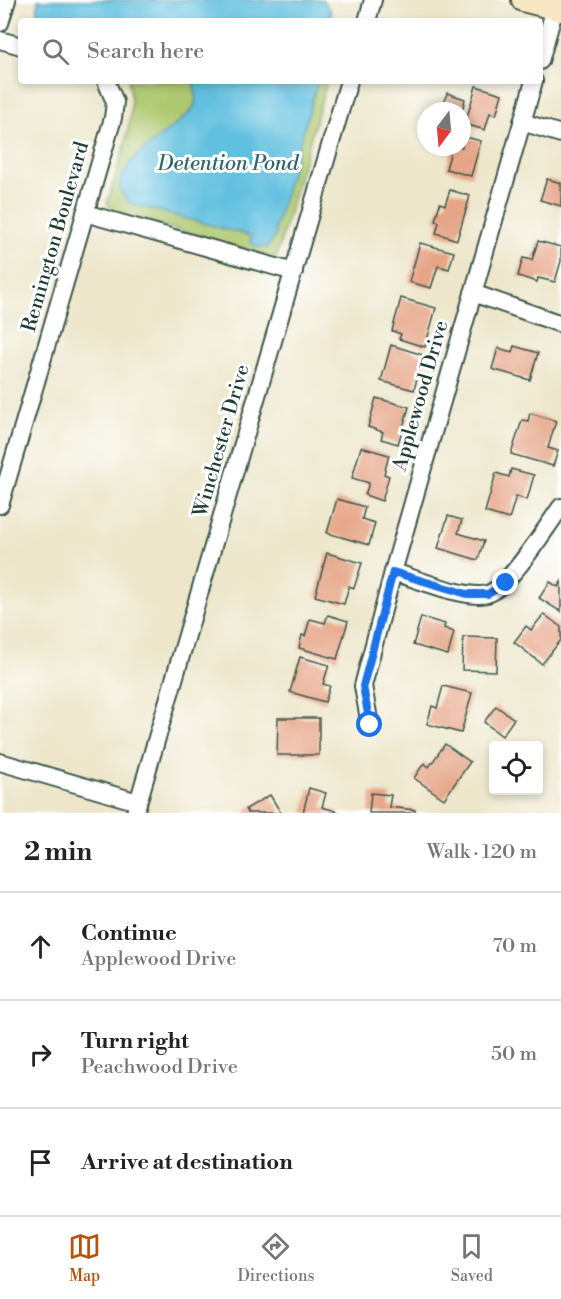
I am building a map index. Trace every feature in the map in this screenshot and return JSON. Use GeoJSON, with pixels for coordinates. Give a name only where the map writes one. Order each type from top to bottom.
{"type":"FeatureCollection","features":[{"type":"Feature","properties":{"kind":"street"},"geometry":{"type":"LineString","coordinates":[[0,23],[6,0]]}},
{"type":"Feature","properties":{"kind":"street"},"geometry":{"type":"LineString","coordinates":[[368,18],[373,0]]}},
{"type":"Feature","properties":{"kind":"street"},"geometry":{"type":"LineString","coordinates":[[523,0],[558,9],[543,52]]}},
{"type":"Feature","properties":{"kind":"street"},"geometry":{"type":"LineString","coordinates":[[0,40],[18,45]]}},
{"type":"Feature","properties":{"kind":"street","name":"Remington Boulevard"},"geometry":{"type":"LineString","coordinates":[[0,505],[113,118],[115,102],[107,84]]}},
{"type":"Feature","properties":{"kind":"street","name":"Winchester Drive"},"geometry":{"type":"LineString","coordinates":[[136,808],[348,84]]}},
{"type":"Feature","properties":{"kind":"street","name":"Applewood Drive"},"geometry":{"type":"LineString","coordinates":[[370,725],[363,686],[393,572],[533,84]]}},
{"type":"Feature","properties":{"kind":"street"},"geometry":{"type":"LineString","coordinates":[[522,122],[561,134]]}},
{"type":"Feature","properties":{"kind":"street"},"geometry":{"type":"LineString","coordinates":[[85,213],[294,272]]}},
{"type":"Feature","properties":{"kind":"street"},"geometry":{"type":"LineString","coordinates":[[472,293],[561,324]]}},
{"type":"Feature","properties":{"kind":"street"},"geometry":{"type":"LineString","coordinates":[[393,572],[467,594],[488,594],[506,583],[561,507]]}},
{"type":"Feature","properties":{"kind":"street"},"geometry":{"type":"LineString","coordinates":[[0,762],[136,808]]}},
{"type":"Feature","properties":{"kind":"green space","name":"Detention Pond"},"geometry":{"type":"Polygon","coordinates":[[[129,84],[326,84],[276,258],[115,212],[107,204],[129,126],[131,95],[129,84]]]}},
{"type":"Feature","properties":{"kind":"water"},"geometry":{"type":"Polygon","coordinates":[[[38,0],[323,0],[332,18],[36,18],[38,0]]]}},
{"type":"Feature","properties":{"kind":"water","name":"Detention Pond"},"geometry":{"type":"Polygon","coordinates":[[[194,84],[317,84],[275,228],[276,235],[267,248],[254,246],[250,241],[251,236],[132,204],[121,192],[121,179],[128,166],[140,153],[185,117],[195,105],[194,84]]]}},
{"type":"Feature","properties":{"kind":"building"},"geometry":{"type":"Polygon","coordinates":[[[476,86],[502,94],[496,115],[490,113],[485,130],[471,126],[471,103],[476,86]]]}},
{"type":"Feature","properties":{"kind":"building"},"geometry":{"type":"Polygon","coordinates":[[[447,93],[465,99],[464,102],[444,102],[447,93]]]}},
{"type":"Feature","properties":{"kind":"building"},"geometry":{"type":"Polygon","coordinates":[[[471,138],[481,141],[471,176],[446,169],[450,156],[471,156],[471,138]]]}},
{"type":"Feature","properties":{"kind":"building"},"geometry":{"type":"Polygon","coordinates":[[[547,179],[561,183],[561,206],[540,200],[547,179]]]}},
{"type":"Feature","properties":{"kind":"building"},"geometry":{"type":"Polygon","coordinates":[[[450,190],[470,196],[457,240],[436,233],[439,222],[435,220],[440,203],[445,205],[450,190]]]}},
{"type":"Feature","properties":{"kind":"building"},"geometry":{"type":"Polygon","coordinates":[[[538,241],[561,247],[561,261],[555,282],[538,278],[537,282],[518,276],[523,258],[532,260],[538,241]]]}},
{"type":"Feature","properties":{"kind":"building"},"geometry":{"type":"Polygon","coordinates":[[[420,243],[454,252],[449,269],[438,266],[431,288],[409,282],[420,243]]]}},
{"type":"Feature","properties":{"kind":"building"},"geometry":{"type":"Polygon","coordinates":[[[401,298],[436,308],[425,347],[399,339],[401,334],[392,331],[401,298]]]}},
{"type":"Feature","properties":{"kind":"building"},"geometry":{"type":"Polygon","coordinates":[[[391,345],[423,355],[414,390],[381,381],[391,345]]]}},
{"type":"Feature","properties":{"kind":"building"},"geometry":{"type":"Polygon","coordinates":[[[514,346],[538,353],[530,380],[492,369],[498,348],[512,352],[514,346]]]}},
{"type":"Feature","properties":{"kind":"building"},"geometry":{"type":"Polygon","coordinates":[[[376,398],[409,407],[398,444],[381,439],[383,432],[368,427],[376,398]]]}},
{"type":"Feature","properties":{"kind":"building"},"geometry":{"type":"Polygon","coordinates":[[[530,413],[556,421],[548,448],[558,451],[553,466],[511,454],[522,420],[528,421],[530,413]]]}},
{"type":"Feature","properties":{"kind":"building"},"geometry":{"type":"Polygon","coordinates":[[[361,447],[389,455],[384,474],[389,476],[382,501],[365,495],[369,483],[352,478],[361,447]]]}},
{"type":"Feature","properties":{"kind":"building"},"geometry":{"type":"Polygon","coordinates":[[[511,469],[534,475],[527,500],[516,496],[509,519],[485,512],[496,473],[509,477],[511,469]]]}},
{"type":"Feature","properties":{"kind":"building"},"geometry":{"type":"Polygon","coordinates":[[[337,499],[365,507],[362,519],[375,523],[369,545],[327,533],[337,499]]]}},
{"type":"Feature","properties":{"kind":"building"},"geometry":{"type":"Polygon","coordinates":[[[448,516],[462,520],[458,533],[484,541],[478,560],[438,548],[448,516]]]}},
{"type":"Feature","properties":{"kind":"building"},"geometry":{"type":"Polygon","coordinates":[[[327,553],[362,563],[354,588],[349,586],[344,604],[315,596],[327,553]]]}},
{"type":"Feature","properties":{"kind":"building"},"geometry":{"type":"Polygon","coordinates":[[[550,582],[558,587],[561,582],[561,612],[539,598],[550,582]]]}},
{"type":"Feature","properties":{"kind":"building"},"geometry":{"type":"Polygon","coordinates":[[[544,614],[561,627],[561,640],[542,664],[514,642],[526,626],[531,630],[544,614]]]}},
{"type":"Feature","properties":{"kind":"building"},"geometry":{"type":"Polygon","coordinates":[[[328,615],[348,621],[337,659],[299,648],[302,635],[305,636],[310,619],[325,623],[328,615]]]}},
{"type":"Feature","properties":{"kind":"building"},"geometry":{"type":"Polygon","coordinates":[[[421,617],[445,624],[444,628],[454,632],[448,655],[413,645],[421,617]]]}},
{"type":"Feature","properties":{"kind":"building"},"geometry":{"type":"Polygon","coordinates":[[[463,637],[497,638],[496,671],[462,670],[463,637]]]}},
{"type":"Feature","properties":{"kind":"building"},"geometry":{"type":"Polygon","coordinates":[[[300,657],[329,665],[323,684],[330,686],[325,702],[290,692],[300,657]]]}},
{"type":"Feature","properties":{"kind":"building"},"geometry":{"type":"Polygon","coordinates":[[[443,686],[472,693],[461,733],[427,724],[432,706],[437,708],[443,686]]]}},
{"type":"Feature","properties":{"kind":"building"},"geometry":{"type":"Polygon","coordinates":[[[496,706],[514,719],[502,736],[484,722],[496,706]]]}},
{"type":"Feature","properties":{"kind":"building"},"geometry":{"type":"Polygon","coordinates":[[[278,718],[319,718],[319,755],[277,755],[278,718]]]}},
{"type":"Feature","properties":{"kind":"building"},"geometry":{"type":"Polygon","coordinates":[[[445,744],[470,762],[444,799],[414,778],[424,763],[429,767],[445,744]]]}},
{"type":"Feature","properties":{"kind":"building"},"geometry":{"type":"Polygon","coordinates":[[[309,788],[326,793],[322,807],[342,813],[303,813],[309,788]]]}},
{"type":"Feature","properties":{"kind":"building"},"geometry":{"type":"Polygon","coordinates":[[[371,793],[391,795],[389,807],[415,810],[415,813],[369,813],[371,793]]]}},
{"type":"Feature","properties":{"kind":"building"},"geometry":{"type":"Polygon","coordinates":[[[270,795],[281,813],[248,813],[246,809],[270,795]]]}},
{"type":"Feature","properties":{"kind":"route"},"geometry":{"type":"LineString","coordinates":[[370,725],[363,686],[393,572],[467,594],[488,594],[506,583]]}}]}
